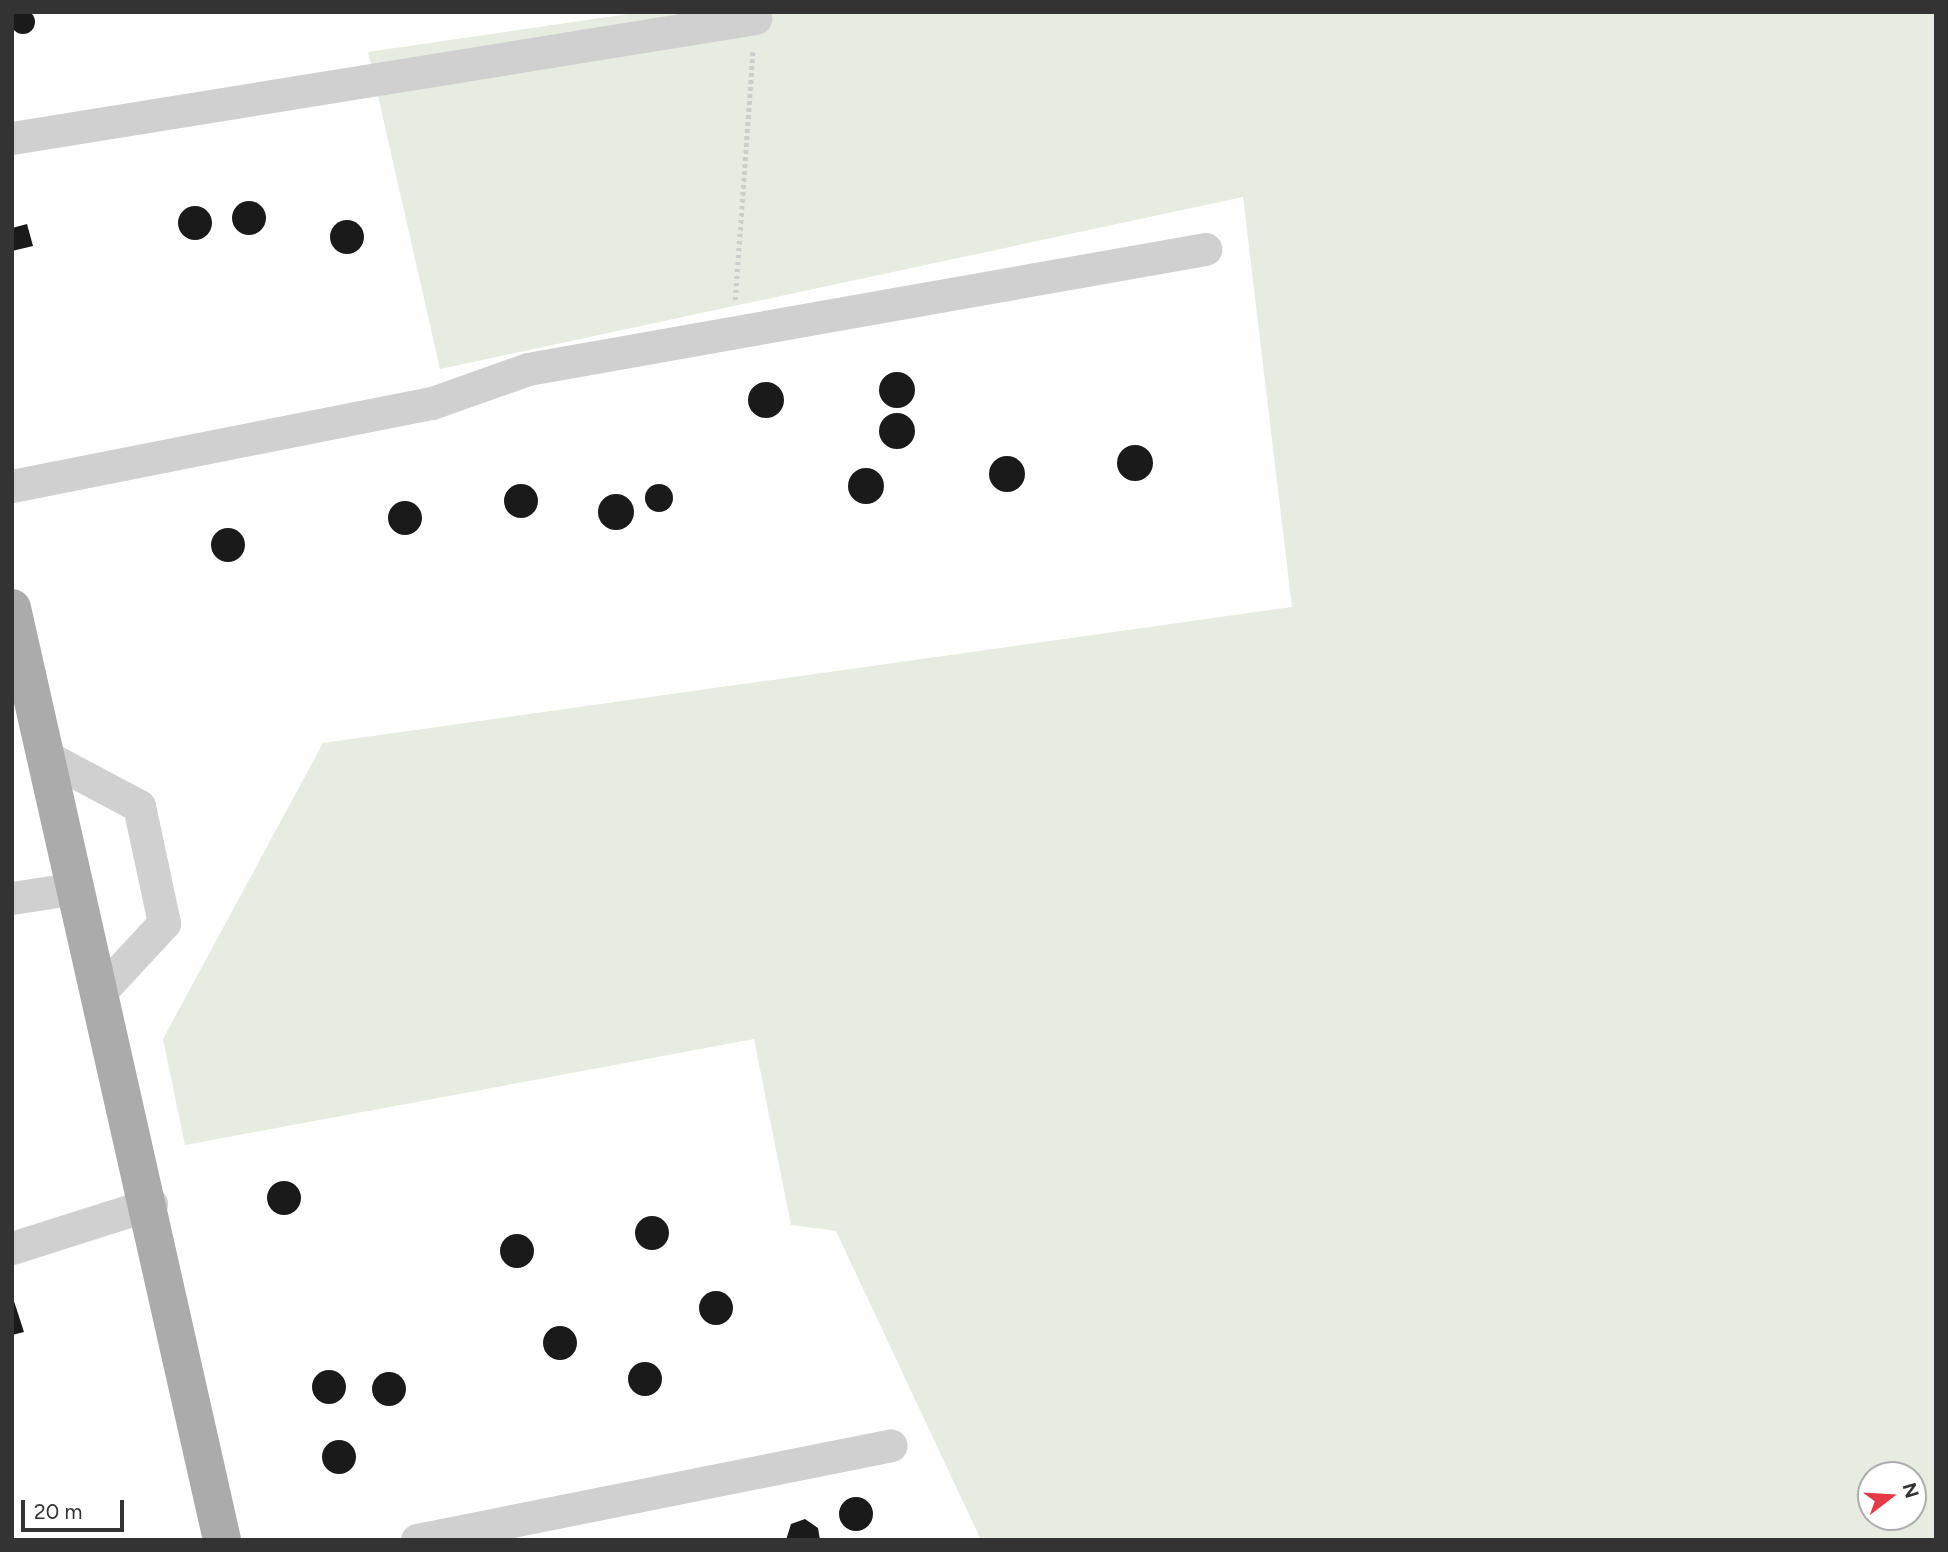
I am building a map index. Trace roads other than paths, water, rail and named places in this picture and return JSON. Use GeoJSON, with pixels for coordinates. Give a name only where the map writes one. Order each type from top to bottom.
{"type":"FeatureCollection","features":[{"type":"Feature","properties":{"kind":"main road"},"geometry":{"type":"LineString","coordinates":[[14,626],[151,1204],[222,1540]]}},
{"type":"Feature","properties":{"kind":"street"},"geometry":{"type":"LineString","coordinates":[[12,138],[755,18]]}},
{"type":"Feature","properties":{"kind":"street"},"geometry":{"type":"LineString","coordinates":[[12,486],[432,403],[528,369],[1205,250]]}},
{"type":"Feature","properties":{"kind":"street"},"geometry":{"type":"LineString","coordinates":[[47,757],[139,806],[164,923],[101,991]]}},
{"type":"Feature","properties":{"kind":"street"},"geometry":{"type":"LineString","coordinates":[[12,898],[77,888]]}},
{"type":"Feature","properties":{"kind":"street"},"geometry":{"type":"LineString","coordinates":[[12,1248],[151,1204]]}},
{"type":"Feature","properties":{"kind":"street"},"geometry":{"type":"LineString","coordinates":[[417,1540],[891,1445]]}}]}
